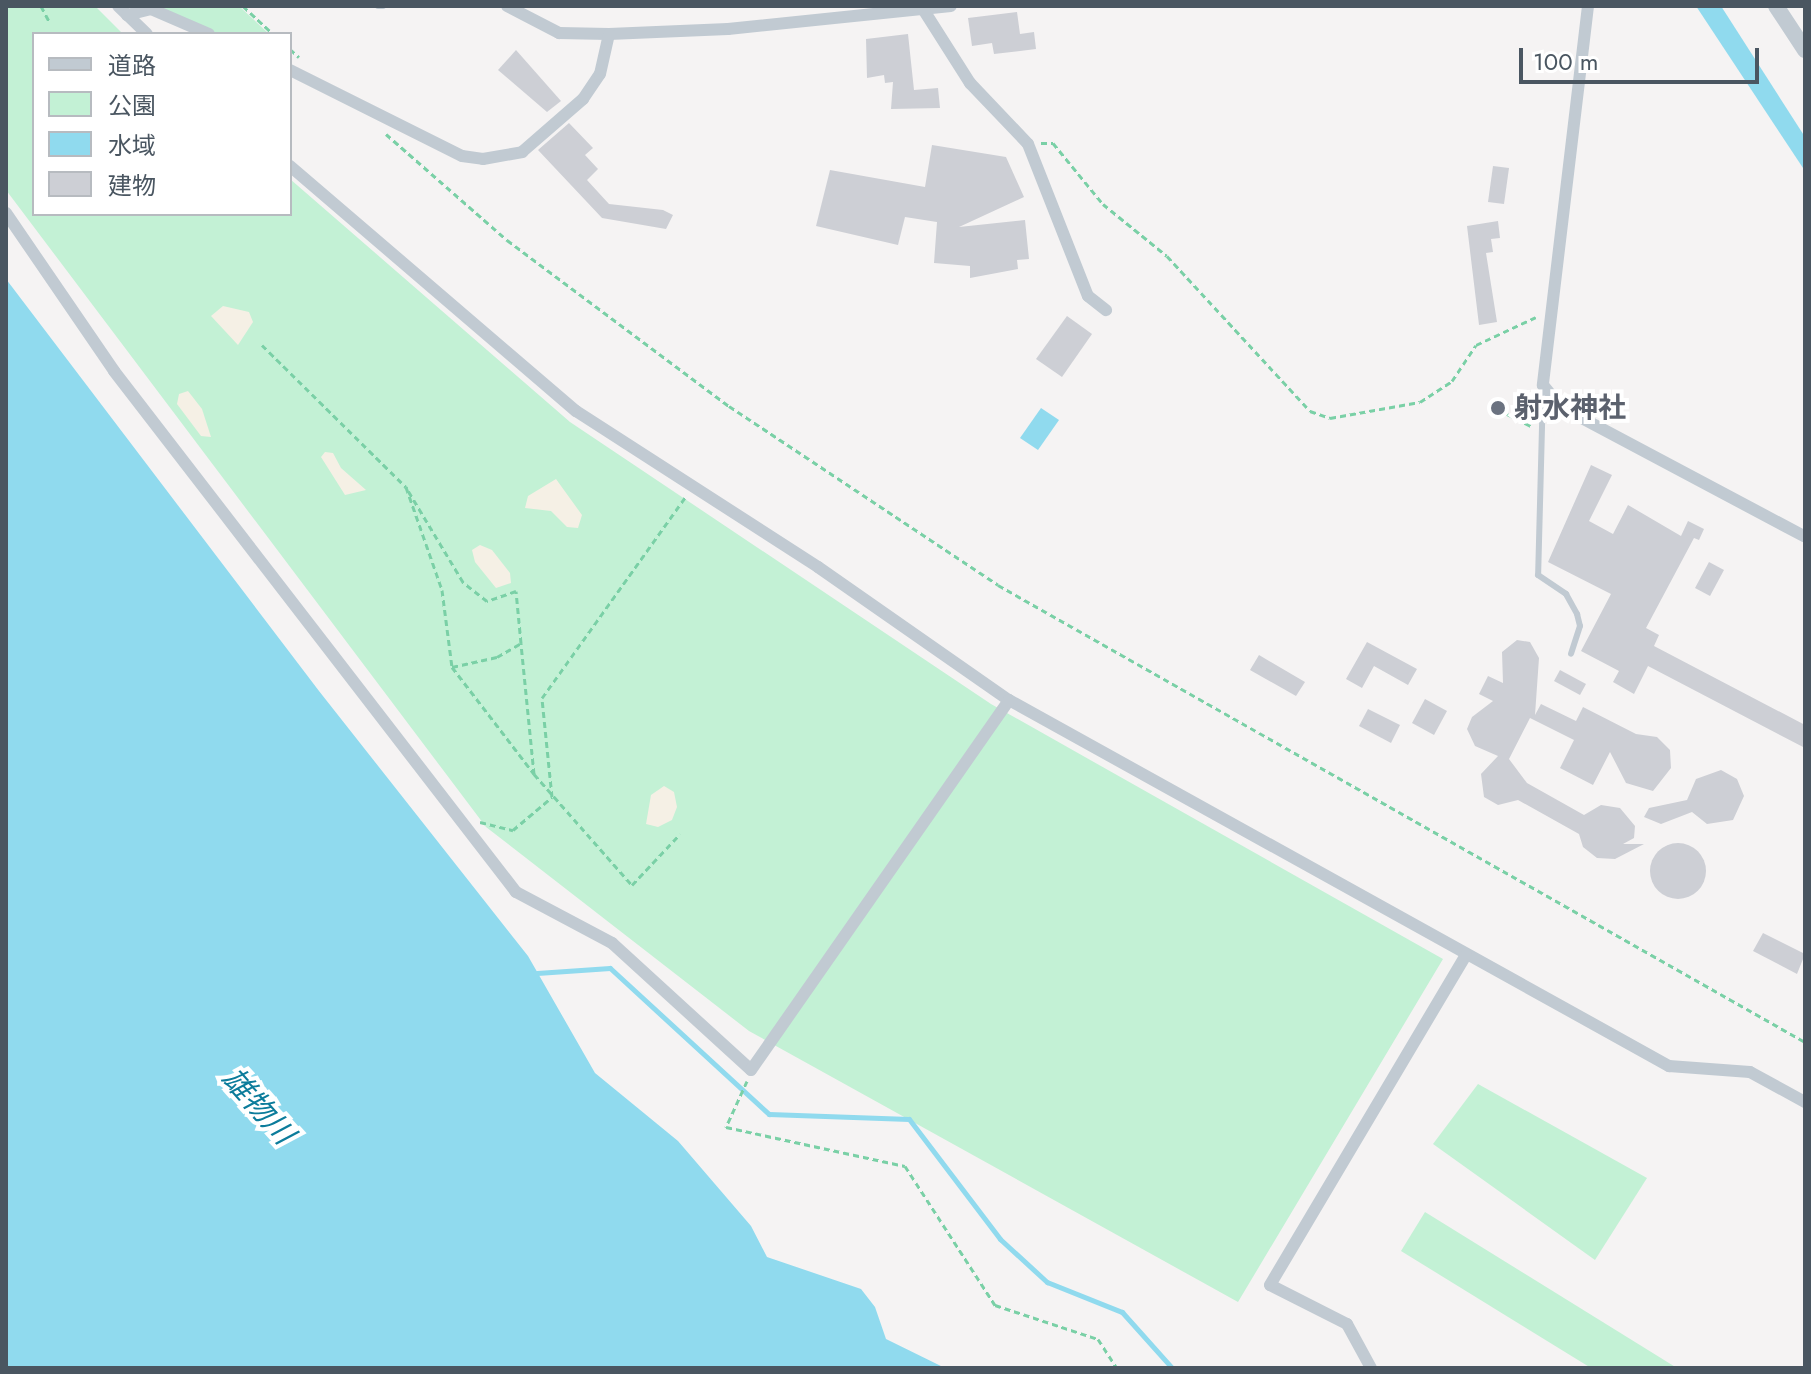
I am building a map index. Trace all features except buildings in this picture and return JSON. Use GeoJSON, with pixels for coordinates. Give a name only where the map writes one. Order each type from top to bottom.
{"type":"FeatureCollection","features":[{"type":"Feature","properties":{"kind":"street"},"geometry":{"type":"LineString","coordinates":[[507,6],[559,33],[609,34],[728,29],[951,6]]}},
{"type":"Feature","properties":{"kind":"street"},"geometry":{"type":"LineString","coordinates":[[1588,6],[1543,385],[1561,407],[1805,537]]}},
{"type":"Feature","properties":{"kind":"street"},"geometry":{"type":"LineString","coordinates":[[1776,6],[1805,50]]}},
{"type":"Feature","properties":{"kind":"street"},"geometry":{"type":"LineString","coordinates":[[919,8],[970,83],[1028,144],[1088,296],[1106,310]]}},
{"type":"Feature","properties":{"kind":"street"},"geometry":{"type":"LineString","coordinates":[[122,11],[151,9],[204,32]]}},
{"type":"Feature","properties":{"kind":"street"},"geometry":{"type":"LineString","coordinates":[[122,11],[145,32]]}},
{"type":"Feature","properties":{"kind":"street"},"geometry":{"type":"LineString","coordinates":[[292,71],[462,156],[483,159],[522,152],[583,99],[600,74],[609,34]]}},
{"type":"Feature","properties":{"kind":"street"},"geometry":{"type":"LineString","coordinates":[[292,168],[576,411],[693,486],[1009,700],[1669,1066],[1750,1072],[1805,1102]]}},
{"type":"Feature","properties":{"kind":"street"},"geometry":{"type":"LineString","coordinates":[[6,213],[114,371],[516,892],[612,943],[751,1070],[1009,700]]}},
{"type":"Feature","properties":{"kind":"street"},"geometry":{"type":"LineString","coordinates":[[1371,1368],[1347,1324],[1270,1285],[1466,955]]}},
{"type":"Feature","properties":{"kind":"lane"},"geometry":{"type":"LineString","coordinates":[[1543,385],[1538,429],[1538,575],[1566,594],[1577,614],[1571,654]]}},
{"type":"Feature","properties":{"kind":"path"},"geometry":{"type":"LineString","coordinates":[[41,6],[50,23]]}},
{"type":"Feature","properties":{"kind":"path"},"geometry":{"type":"LineString","coordinates":[[243,6],[271,32]]}},
{"type":"Feature","properties":{"kind":"path"},"geometry":{"type":"LineString","coordinates":[[382,131],[507,240],[729,406],[998,585],[1805,1042]]}},
{"type":"Feature","properties":{"kind":"path"},"geometry":{"type":"LineString","coordinates":[[1028,144],[1053,143],[1103,204],[1167,256],[1310,411],[1330,418],[1420,402],[1452,381],[1476,345],[1554,311]]}},
{"type":"Feature","properties":{"kind":"path"},"geometry":{"type":"LineString","coordinates":[[262,345],[406,487],[463,582],[487,601],[516,591],[534,774]]}},
{"type":"Feature","properties":{"kind":"path"},"geometry":{"type":"LineString","coordinates":[[1507,414],[1538,429]]}},
{"type":"Feature","properties":{"kind":"path"},"geometry":{"type":"LineString","coordinates":[[552,797],[542,698],[693,486]]}},
{"type":"Feature","properties":{"kind":"path"},"geometry":{"type":"LineString","coordinates":[[406,487],[442,590],[452,667],[552,797],[632,885],[680,834]]}},
{"type":"Feature","properties":{"kind":"path"},"geometry":{"type":"LineString","coordinates":[[452,667],[497,657],[521,643]]}},
{"type":"Feature","properties":{"kind":"path"},"geometry":{"type":"LineString","coordinates":[[459,817],[513,830],[552,797]]}},
{"type":"Feature","properties":{"kind":"path"},"geometry":{"type":"LineString","coordinates":[[751,1070],[726,1127],[905,1166],[995,1305],[1098,1339],[1117,1368]]}},
{"type":"Feature","properties":{"kind":"green space"},"geometry":{"type":"Polygon","coordinates":[[[6,6],[95,6],[121,32],[32,32],[32,216],[292,216],[292,181],[570,422],[991,704],[1443,959],[1238,1302],[749,1031],[486,827],[6,190],[6,6]]]}},
{"type":"Feature","properties":{"kind":"green space"},"geometry":{"type":"Polygon","coordinates":[[[155,6],[239,6],[267,32],[214,32],[155,6]]]}},
{"type":"Feature","properties":{"kind":"green space"},"geometry":{"type":"Polygon","coordinates":[[[1478,1084],[1647,1178],[1595,1260],[1433,1144],[1478,1084]]]}},
{"type":"Feature","properties":{"kind":"green space"},"geometry":{"type":"Polygon","coordinates":[[[1425,1212],[1677,1368],[1591,1368],[1401,1251],[1425,1212]]]}},
{"type":"Feature","properties":{"kind":"sand"},"geometry":{"type":"Polygon","coordinates":[[[223,306],[249,312],[253,322],[238,345],[211,316],[223,306]]]}},
{"type":"Feature","properties":{"kind":"sand"},"geometry":{"type":"Polygon","coordinates":[[[188,391],[202,409],[211,437],[201,436],[177,404],[179,394],[188,391]]]}},
{"type":"Feature","properties":{"kind":"sand"},"geometry":{"type":"Polygon","coordinates":[[[325,452],[333,453],[341,468],[366,490],[345,495],[321,457],[325,452]]]}},
{"type":"Feature","properties":{"kind":"sand"},"geometry":{"type":"Polygon","coordinates":[[[556,479],[582,515],[578,528],[567,527],[551,511],[525,508],[528,496],[556,479]]]}},
{"type":"Feature","properties":{"kind":"sand"},"geometry":{"type":"Polygon","coordinates":[[[480,545],[492,550],[510,573],[511,583],[496,588],[475,562],[472,550],[480,545]]]}},
{"type":"Feature","properties":{"kind":"sand"},"geometry":{"type":"Polygon","coordinates":[[[664,786],[674,792],[677,807],[672,820],[658,827],[646,824],[651,795],[664,786]]]}},
{"type":"Feature","properties":{"kind":"water"},"geometry":{"type":"Polygon","coordinates":[[[1696,6],[1721,6],[1805,137],[1805,171],[1696,6]]]}},
{"type":"Feature","properties":{"kind":"water","name":"雄物川"},"geometry":{"type":"Polygon","coordinates":[[[6,279],[319,691],[528,956],[595,1073],[678,1141],[751,1226],[767,1257],[861,1289],[875,1307],[886,1339],[945,1368],[6,1368],[6,279]]]}},
{"type":"Feature","properties":{"kind":"water"},"geometry":{"type":"Polygon","coordinates":[[[1041,408],[1059,420],[1038,450],[1020,438],[1041,408]]]}},
{"type":"Feature","properties":{"kind":"waterway"},"geometry":{"type":"LineString","coordinates":[[537,973],[610,968],[769,1114],[909,1119],[1000,1239],[1047,1282],[1122,1312],[1172,1368]]}},
{"type":"Feature","properties":{"kind":"place","name":"射水神社"},"geometry":{"type":"Point","coordinates":[1498,408]}}]}
